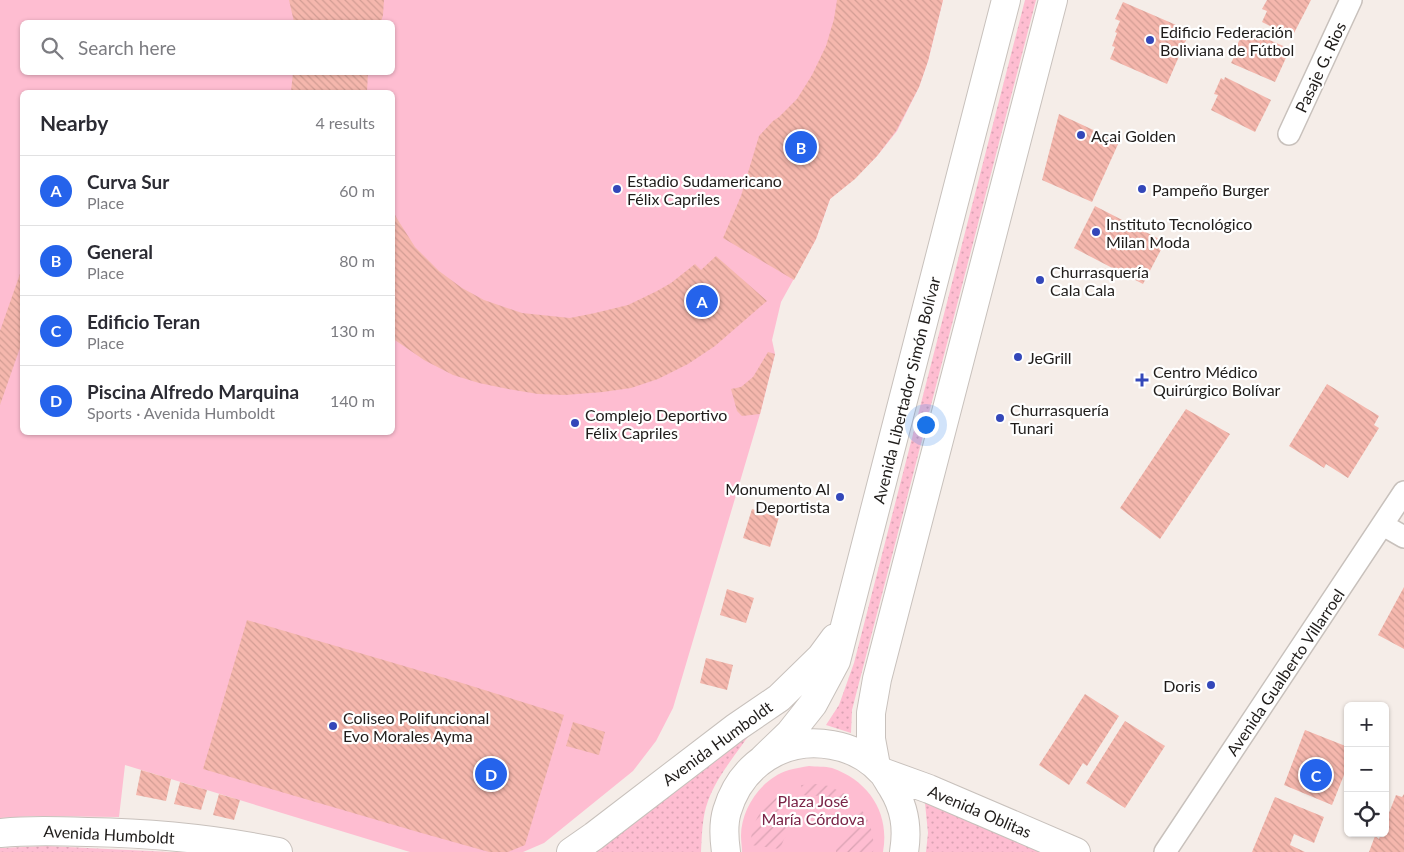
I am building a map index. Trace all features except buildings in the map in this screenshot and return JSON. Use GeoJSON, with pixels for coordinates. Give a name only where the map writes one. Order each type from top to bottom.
{"type":"FeatureCollection","features":[{"type":"Feature","properties":{"kind":"main road","name":"Avenida Libertador Simón Bolívar"},"geometry":{"type":"LineString","coordinates":[[763,758],[790,733],[814,704],[836,661],[1006,0]]}},
{"type":"Feature","properties":{"kind":"main road"},"geometry":{"type":"LineString","coordinates":[[879,769],[871,739],[871,712],[877,679],[1052,0]]}},
{"type":"Feature","properties":{"kind":"main road","name":"Avenida Humboldt"},"geometry":{"type":"LineString","coordinates":[[571,852],[735,728],[779,698],[821,657],[848,618]]}},
{"type":"Feature","properties":{"kind":"main road"},"geometry":{"type":"LineString","coordinates":[[726,852],[724,834],[726,812],[734,791],[746,773],[763,758],[780,749],[799,744],[818,743],[842,747],[860,754],[879,769],[896,794],[903,810],[907,835],[904,852]]}},
{"type":"Feature","properties":{"kind":"main road","name":"Avenida Oblitas"},"geometry":{"type":"LineString","coordinates":[[879,769],[1076,852]]}},
{"type":"Feature","properties":{"kind":"main road","name":"Avenida Humboldt"},"geometry":{"type":"LineString","coordinates":[[0,833],[28,830],[120,832],[207,840],[278,852]]}},
{"type":"Feature","properties":{"kind":"street","name":"Pasaje G. Rios"},"geometry":{"type":"LineString","coordinates":[[1289,134],[1351,0]]}},
{"type":"Feature","properties":{"kind":"street","name":"Avenida Gualberto Villarroel"},"geometry":{"type":"LineString","coordinates":[[1165,852],[1404,492]]}},
{"type":"Feature","properties":{"kind":"street"},"geometry":{"type":"LineString","coordinates":[[1383,525],[1404,537]]}},
{"type":"Feature","properties":{"kind":"green space","name":"Complejo Deportivo Félix Capriles"},"geometry":{"type":"Polygon","coordinates":[[[0,0],[943,0],[928,61],[919,87],[897,131],[877,156],[830,199],[816,239],[781,302],[772,340],[775,354],[760,414],[673,708],[656,741],[633,771],[544,843],[523,852],[410,852],[125,765],[119,817],[34,816],[0,818],[0,0]]]}},
{"type":"Feature","properties":{"kind":"green space"},"geometry":{"type":"Polygon","coordinates":[[[1025,0],[1036,0],[852,710],[851,733],[826,725],[839,705],[854,663],[1025,0]]]}},
{"type":"Feature","properties":{"kind":"green space"},"geometry":{"type":"Polygon","coordinates":[[[752,731],[722,774],[708,801],[703,826],[701,852],[582,852],[752,731]]]}},
{"type":"Feature","properties":{"kind":"green space","name":"Plaza José María Córdova"},"geometry":{"type":"Polygon","coordinates":[[[809,766],[832,768],[857,781],[866,790],[880,812],[883,824],[883,852],[742,852],[741,836],[745,815],[749,805],[762,787],[779,774],[809,766]]]}},
{"type":"Feature","properties":{"kind":"green space"},"geometry":{"type":"Polygon","coordinates":[[[816,784],[829,786],[845,794],[836,804],[821,796],[803,795],[801,785],[816,784]]]}},
{"type":"Feature","properties":{"kind":"green space"},"geometry":{"type":"Polygon","coordinates":[[[779,794],[788,834],[780,849],[751,845],[751,837],[758,816],[762,809],[779,794]]]}},
{"type":"Feature","properties":{"kind":"green space"},"geometry":{"type":"Polygon","coordinates":[[[925,803],[1040,852],[926,852],[928,833],[925,803]]]}},
{"type":"Feature","properties":{"kind":"green space"},"geometry":{"type":"Polygon","coordinates":[[[861,809],[871,829],[873,852],[836,852],[836,848],[861,809]]]}},
{"type":"Feature","properties":{"kind":"green space"},"geometry":{"type":"Polygon","coordinates":[[[47,846],[169,852],[0,852],[0,848],[47,846]]]}},
{"type":"Feature","properties":{"kind":"place","name":"Edificio Federación Boliviana de Fútbol"},"geometry":{"type":"Point","coordinates":[1150,40]}},
{"type":"Feature","properties":{"kind":"place","name":"Açai Golden"},"geometry":{"type":"Point","coordinates":[1081,135]}},
{"type":"Feature","properties":{"kind":"place","name":"General"},"geometry":{"type":"Point","coordinates":[801,147]}},
{"type":"Feature","properties":{"kind":"place","name":"Estadio Sudamericano Félix Capriles"},"geometry":{"type":"Point","coordinates":[617,189]}},
{"type":"Feature","properties":{"kind":"place","name":"Pampeño Burger"},"geometry":{"type":"Point","coordinates":[1142,189]}},
{"type":"Feature","properties":{"kind":"place","name":"Instituto Tecnológico Milan Moda"},"geometry":{"type":"Point","coordinates":[1096,232]}},
{"type":"Feature","properties":{"kind":"place","name":"Churrasquería Cala Cala"},"geometry":{"type":"Point","coordinates":[1040,280]}},
{"type":"Feature","properties":{"kind":"place","name":"Curva Sur"},"geometry":{"type":"Point","coordinates":[702,301]}},
{"type":"Feature","properties":{"kind":"place","name":"JeGrill"},"geometry":{"type":"Point","coordinates":[1018,357]}},
{"type":"Feature","properties":{"kind":"place","name":"Centro Médico Quirúrgico Bolívar"},"geometry":{"type":"Point","coordinates":[1142,380]}},
{"type":"Feature","properties":{"kind":"place","name":"Churrasquería Tunari"},"geometry":{"type":"Point","coordinates":[1000,418]}},
{"type":"Feature","properties":{"kind":"place","name":"Complejo Deportivo Félix Capriles"},"geometry":{"type":"Point","coordinates":[575,423]}},
{"type":"Feature","properties":{"kind":"place","name":"Monumento Al Deportista"},"geometry":{"type":"Point","coordinates":[840,497]}},
{"type":"Feature","properties":{"kind":"place","name":"Doris"},"geometry":{"type":"Point","coordinates":[1211,685]}},
{"type":"Feature","properties":{"kind":"place","name":"Coliseo Polifuncional Evo Morales Ayma"},"geometry":{"type":"Point","coordinates":[333,726]}},
{"type":"Feature","properties":{"kind":"place","name":"Piscina Alfredo Marquina"},"geometry":{"type":"Point","coordinates":[491,774]}},
{"type":"Feature","properties":{"kind":"place","name":"Edificio Teran"},"geometry":{"type":"Point","coordinates":[1316,775]}}]}
